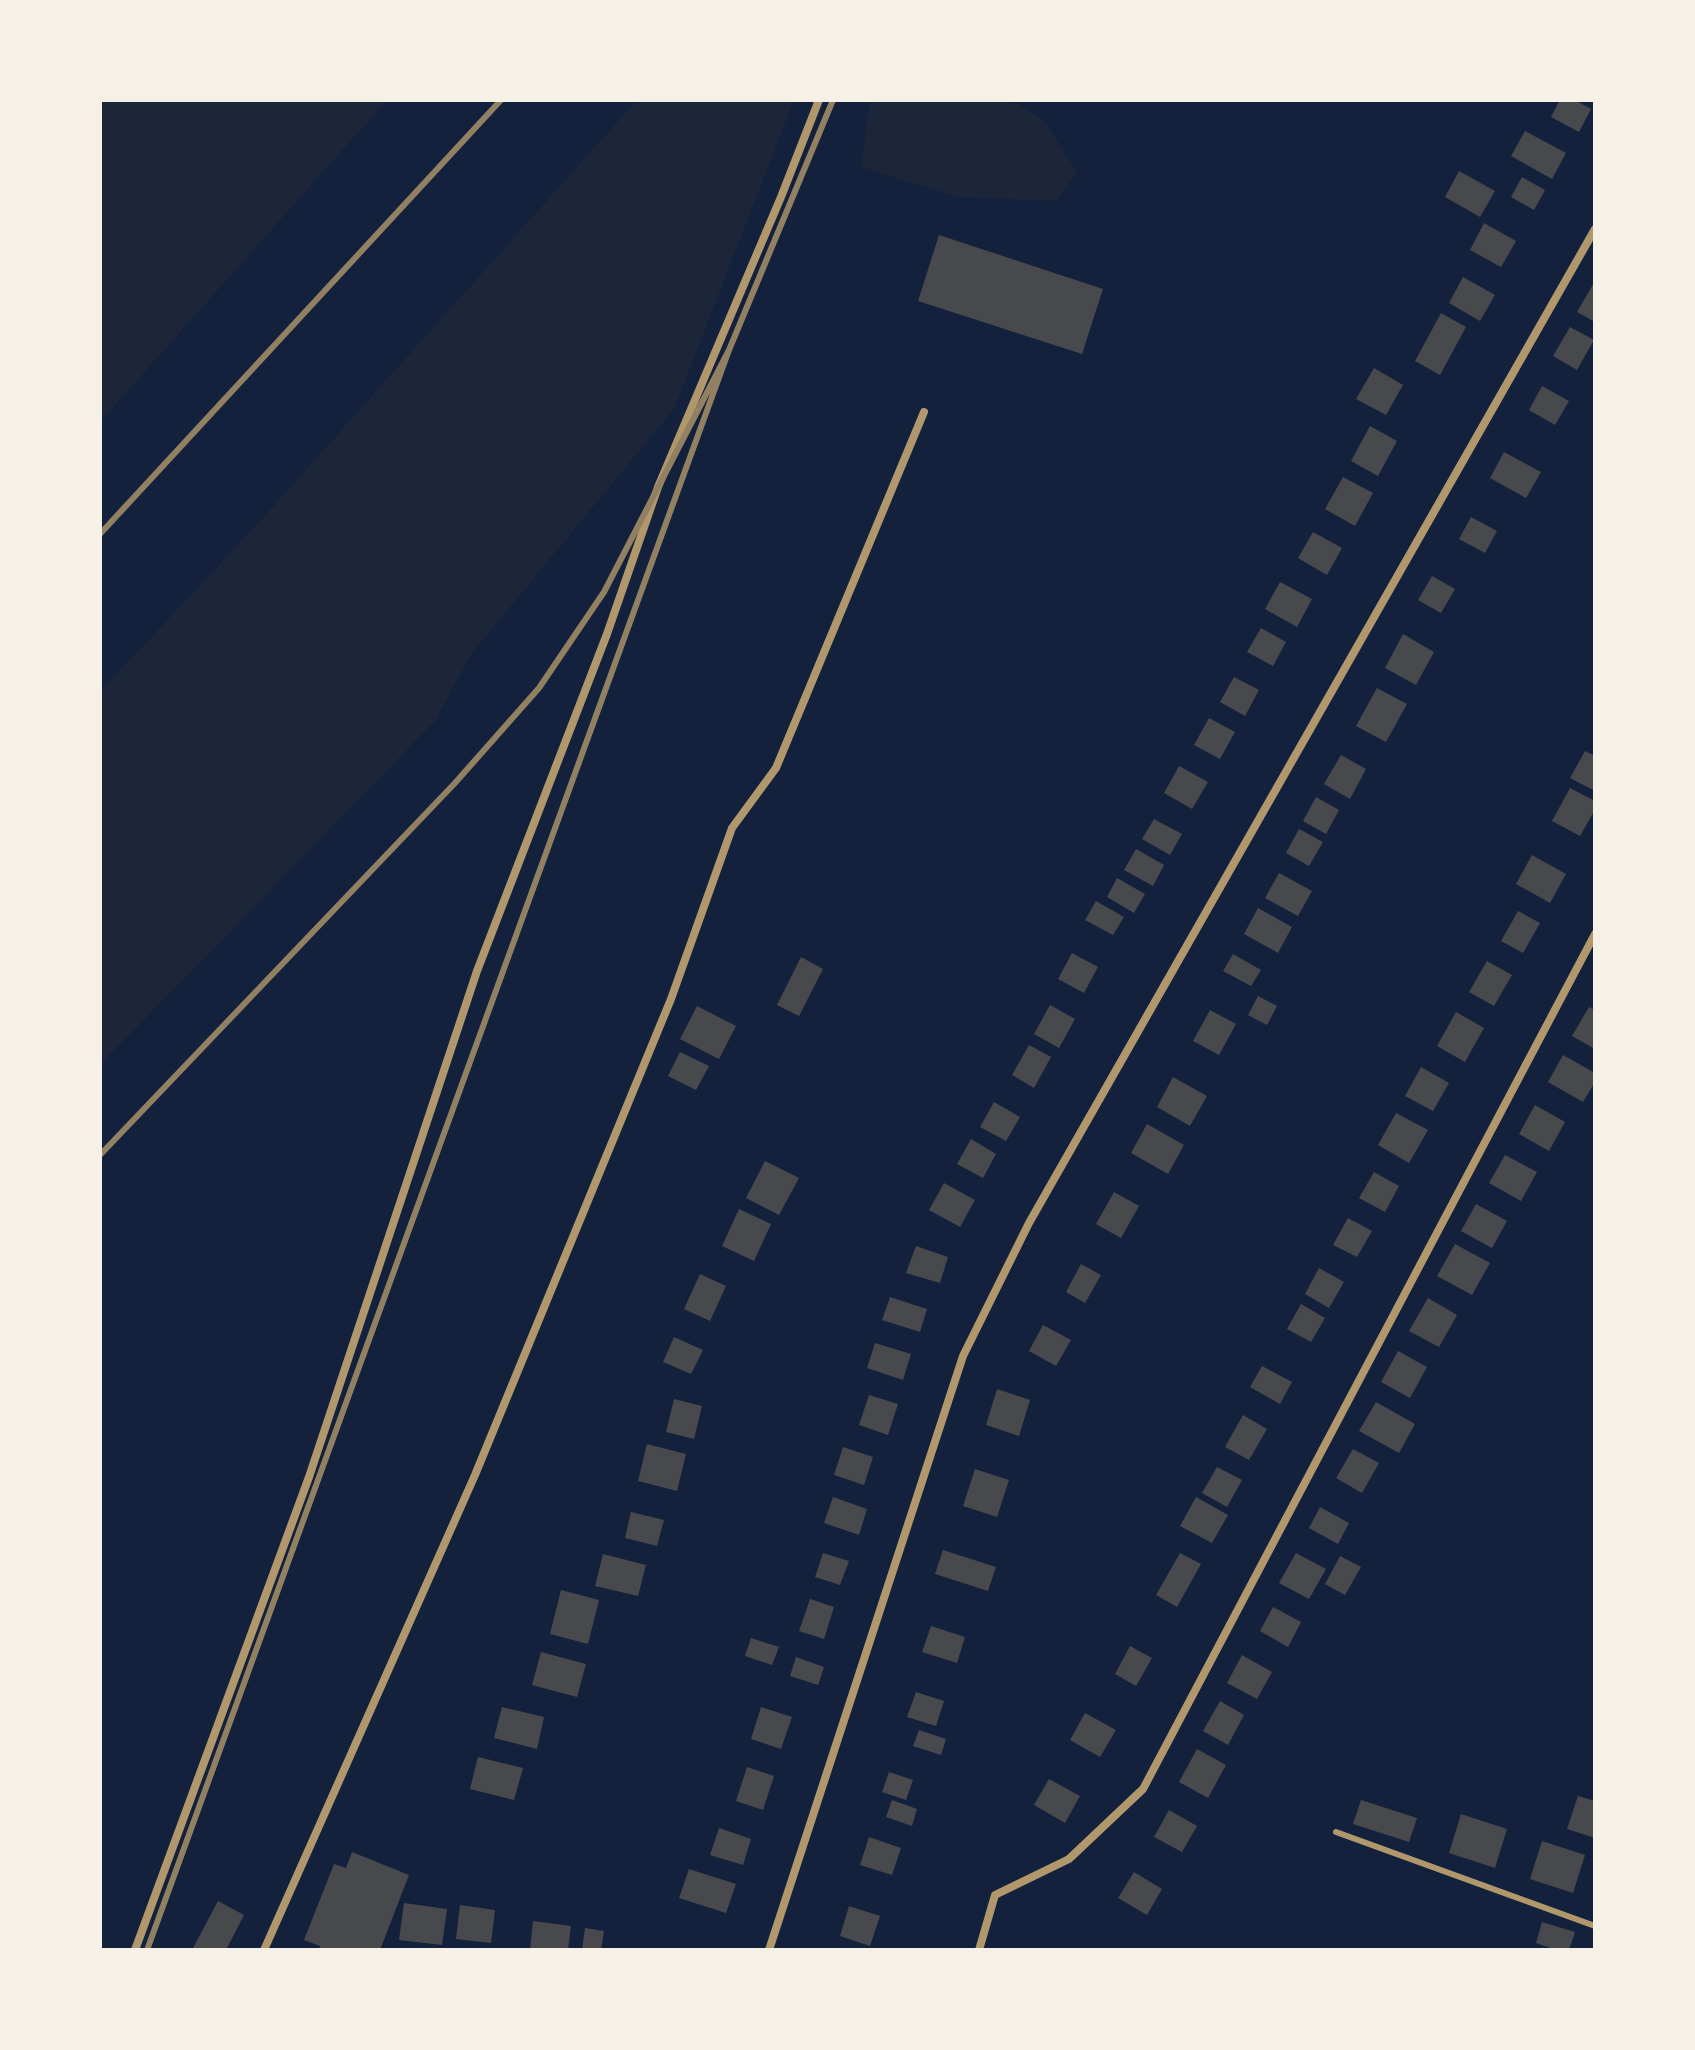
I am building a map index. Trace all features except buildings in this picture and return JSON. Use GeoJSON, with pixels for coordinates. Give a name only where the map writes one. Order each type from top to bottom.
{"type":"FeatureCollection","features":[{"type":"Feature","properties":{"kind":"street"},"geometry":{"type":"LineString","coordinates":[[135,1950],[309,1477],[477,971],[607,634],[658,487],[819,100]]}},
{"type":"Feature","properties":{"kind":"street"},"geometry":{"type":"LineString","coordinates":[[769,1950],[963,1356],[1029,1223],[1595,229]]}},
{"type":"Feature","properties":{"kind":"street"},"geometry":{"type":"LineString","coordinates":[[264,1950],[475,1475],[671,999],[732,828],[776,768],[924,412]]}},
{"type":"Feature","properties":{"kind":"street"},"geometry":{"type":"LineString","coordinates":[[979,1950],[995,1895],[1069,1859],[1143,1789],[1595,934]]}},
{"type":"Feature","properties":{"kind":"lane"},"geometry":{"type":"LineString","coordinates":[[1336,1832],[1595,1926]]}},
{"type":"Feature","properties":{"kind":"shaded area"},"geometry":{"type":"Polygon","coordinates":[[[100,100],[387,100],[100,422],[100,100]]]}},
{"type":"Feature","properties":{"kind":"shaded area"},"geometry":{"type":"Polygon","coordinates":[[[637,100],[794,100],[674,409],[471,654],[435,721],[100,1065],[100,692],[261,520],[637,100]]]}},
{"type":"Feature","properties":{"kind":"shaded area"},"geometry":{"type":"Polygon","coordinates":[[[870,100],[1009,100],[1043,119],[1077,172],[1056,201],[958,197],[861,167],[870,100]]]}},
{"type":"Feature","properties":{"kind":"railway"},"geometry":{"type":"LineString","coordinates":[[100,534],[501,100]]}},
{"type":"Feature","properties":{"kind":"railway"},"geometry":{"type":"LineString","coordinates":[[729,350],[833,100]]}},
{"type":"Feature","properties":{"kind":"railway"},"geometry":{"type":"LineString","coordinates":[[100,1155],[455,783],[539,688],[604,592],[729,350],[147,1950]]}}]}
